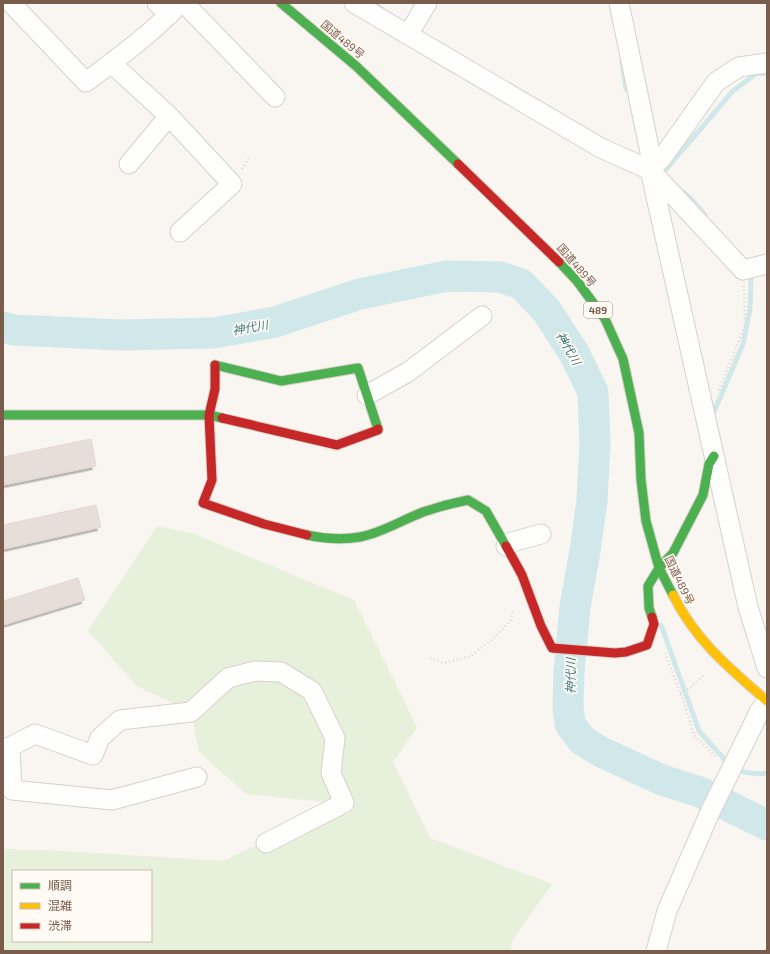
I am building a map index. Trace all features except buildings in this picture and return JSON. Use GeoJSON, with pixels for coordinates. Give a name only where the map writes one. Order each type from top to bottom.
{"type":"FeatureCollection","features":[{"type":"Feature","properties":{"kind":"main road","name":"国道489号"},"geometry":{"type":"LineString","coordinates":[[291,5],[545,247],[577,281],[605,319],[623,360],[631,392],[639,433],[641,480],[646,522],[658,568],[682,613],[704,643],[730,669],[767,702]]}},
{"type":"Feature","properties":{"kind":"main road"},"geometry":{"type":"LineString","coordinates":[[3,414],[209,415],[337,445],[378,430],[358,368],[281,381],[215,365],[215,389],[209,415],[212,480],[203,503],[264,524],[327,539],[360,537],[378,532],[423,512],[452,503],[468,500],[486,511],[506,546],[522,575],[552,648],[615,653],[626,652],[647,645],[654,624],[649,608],[648,586],[658,568],[673,553],[703,495],[709,464],[714,456]]}},
{"type":"Feature","properties":{"kind":"street"},"geometry":{"type":"LineString","coordinates":[[11,3],[86,82],[111,63],[169,7]]}},
{"type":"Feature","properties":{"kind":"street"},"geometry":{"type":"LineString","coordinates":[[184,3],[274,97]]}},
{"type":"Feature","properties":{"kind":"street"},"geometry":{"type":"LineString","coordinates":[[354,3],[601,148],[650,170],[744,270],[767,264]]}},
{"type":"Feature","properties":{"kind":"street"},"geometry":{"type":"LineString","coordinates":[[408,35],[427,3]]}},
{"type":"Feature","properties":{"kind":"street"},"geometry":{"type":"LineString","coordinates":[[619,3],[650,152],[650,170],[674,272],[705,419],[748,607],[767,668]]}},
{"type":"Feature","properties":{"kind":"street"},"geometry":{"type":"LineString","coordinates":[[111,63],[170,116],[232,184],[180,232]]}},
{"type":"Feature","properties":{"kind":"street"},"geometry":{"type":"LineString","coordinates":[[650,170],[662,158],[716,82],[739,67],[767,63]]}},
{"type":"Feature","properties":{"kind":"street"},"geometry":{"type":"LineString","coordinates":[[129,164],[170,116]]}},
{"type":"Feature","properties":{"kind":"street"},"geometry":{"type":"LineString","coordinates":[[367,395],[408,372],[482,316]]}},
{"type":"Feature","properties":{"kind":"street"},"geometry":{"type":"LineString","coordinates":[[506,546],[512,542],[541,534]]}},
{"type":"Feature","properties":{"kind":"street"},"geometry":{"type":"LineString","coordinates":[[197,777],[112,800],[12,790],[6,748],[35,734],[93,755],[100,738],[120,720],[191,712],[228,678],[255,671],[281,672],[312,691],[335,738],[331,773],[344,804],[266,843]]}},
{"type":"Feature","properties":{"kind":"street"},"geometry":{"type":"LineString","coordinates":[[656,951],[667,911],[711,810],[759,712],[767,702]]}},
{"type":"Feature","properties":{"kind":"path"},"geometry":{"type":"LineString","coordinates":[[705,419],[725,377],[745,325],[744,270]]}},
{"type":"Feature","properties":{"kind":"path"},"geometry":{"type":"LineString","coordinates":[[430,658],[444,663],[469,657],[492,640],[511,620],[513,611],[535,608]]}},
{"type":"Feature","properties":{"kind":"path"},"geometry":{"type":"LineString","coordinates":[[664,651],[681,692],[694,735],[726,779]]}},
{"type":"Feature","properties":{"kind":"path"},"geometry":{"type":"LineString","coordinates":[[681,692],[690,688],[705,674]]}},
{"type":"Feature","properties":{"kind":"green space"},"geometry":{"type":"Polygon","coordinates":[[[157,526],[192,533],[354,600],[417,728],[393,762],[430,838],[552,884],[512,941],[511,951],[3,951],[3,849],[63,851],[223,861],[343,804],[246,794],[199,752],[191,712],[137,686],[88,631],[157,526]]]}},
{"type":"Feature","properties":{"kind":"waterway"},"geometry":{"type":"LineString","coordinates":[[373,3],[382,9]]}},
{"type":"Feature","properties":{"kind":"waterway"},"geometry":{"type":"LineString","coordinates":[[622,62],[626,89],[632,91]]}},
{"type":"Feature","properties":{"kind":"waterway"},"geometry":{"type":"LineString","coordinates":[[660,173],[661,175],[733,91],[757,73],[767,74]]}},
{"type":"Feature","properties":{"kind":"waterway"},"geometry":{"type":"LineString","coordinates":[[683,192],[705,215]]}},
{"type":"Feature","properties":{"kind":"waterway"},"geometry":{"type":"LineString","coordinates":[[713,417],[743,344],[750,309],[751,278],[748,272]]}},
{"type":"Feature","properties":{"kind":"waterway","name":"神代川"},"geometry":{"type":"LineString","coordinates":[[3,327],[14,330],[120,335],[214,333],[275,322],[360,294],[447,276],[500,277],[521,284],[546,310],[574,353],[593,392],[595,444],[592,501],[575,607],[569,672],[568,706],[570,724],[582,740],[601,752],[662,780],[700,792],[767,825]]}},
{"type":"Feature","properties":{"kind":"waterway"},"geometry":{"type":"LineString","coordinates":[[661,625],[699,731],[726,761]]}},
{"type":"Feature","properties":{"kind":"waterway"},"geometry":{"type":"LineString","coordinates":[[740,771],[757,774],[767,773]]}},
{"type":"Feature","properties":{"kind":"traffic: fast"},"geometry":{"type":"LineString","coordinates":[[281,3],[356,66],[458,164]]}},
{"type":"Feature","properties":{"kind":"traffic: fast"},"geometry":{"type":"LineString","coordinates":[[559,262],[577,281],[605,319],[623,359],[639,433],[641,480],[646,521],[659,568],[673,595]]}},
{"type":"Feature","properties":{"kind":"traffic: fast"},"geometry":{"type":"LineString","coordinates":[[215,365],[281,381],[358,368],[378,429]]}},
{"type":"Feature","properties":{"kind":"traffic: fast"},"geometry":{"type":"LineString","coordinates":[[3,415],[209,415],[222,418]]}},
{"type":"Feature","properties":{"kind":"traffic: fast"},"geometry":{"type":"LineString","coordinates":[[652,617],[649,608],[648,586],[659,568],[673,553],[703,495],[709,464],[714,456]]}},
{"type":"Feature","properties":{"kind":"traffic: fast"},"geometry":{"type":"LineString","coordinates":[[307,535],[334,539],[360,537],[384,529],[423,512],[468,500],[486,511],[506,546]]}},
{"type":"Feature","properties":{"kind":"traffic: slow"},"geometry":{"type":"LineString","coordinates":[[673,595],[692,626],[714,653],[767,701]]}},
{"type":"Feature","properties":{"kind":"traffic: jam"},"geometry":{"type":"LineString","coordinates":[[458,164],[559,262]]}},
{"type":"Feature","properties":{"kind":"traffic: jam"},"geometry":{"type":"LineString","coordinates":[[215,365],[215,389],[209,415],[212,480],[203,503],[264,524],[307,535]]}},
{"type":"Feature","properties":{"kind":"traffic: jam"},"geometry":{"type":"LineString","coordinates":[[222,418],[337,445],[378,429]]}},
{"type":"Feature","properties":{"kind":"traffic: jam"},"geometry":{"type":"LineString","coordinates":[[506,546],[522,575],[541,626],[552,648],[615,653],[626,652],[647,645],[654,624],[652,617]]}}]}
